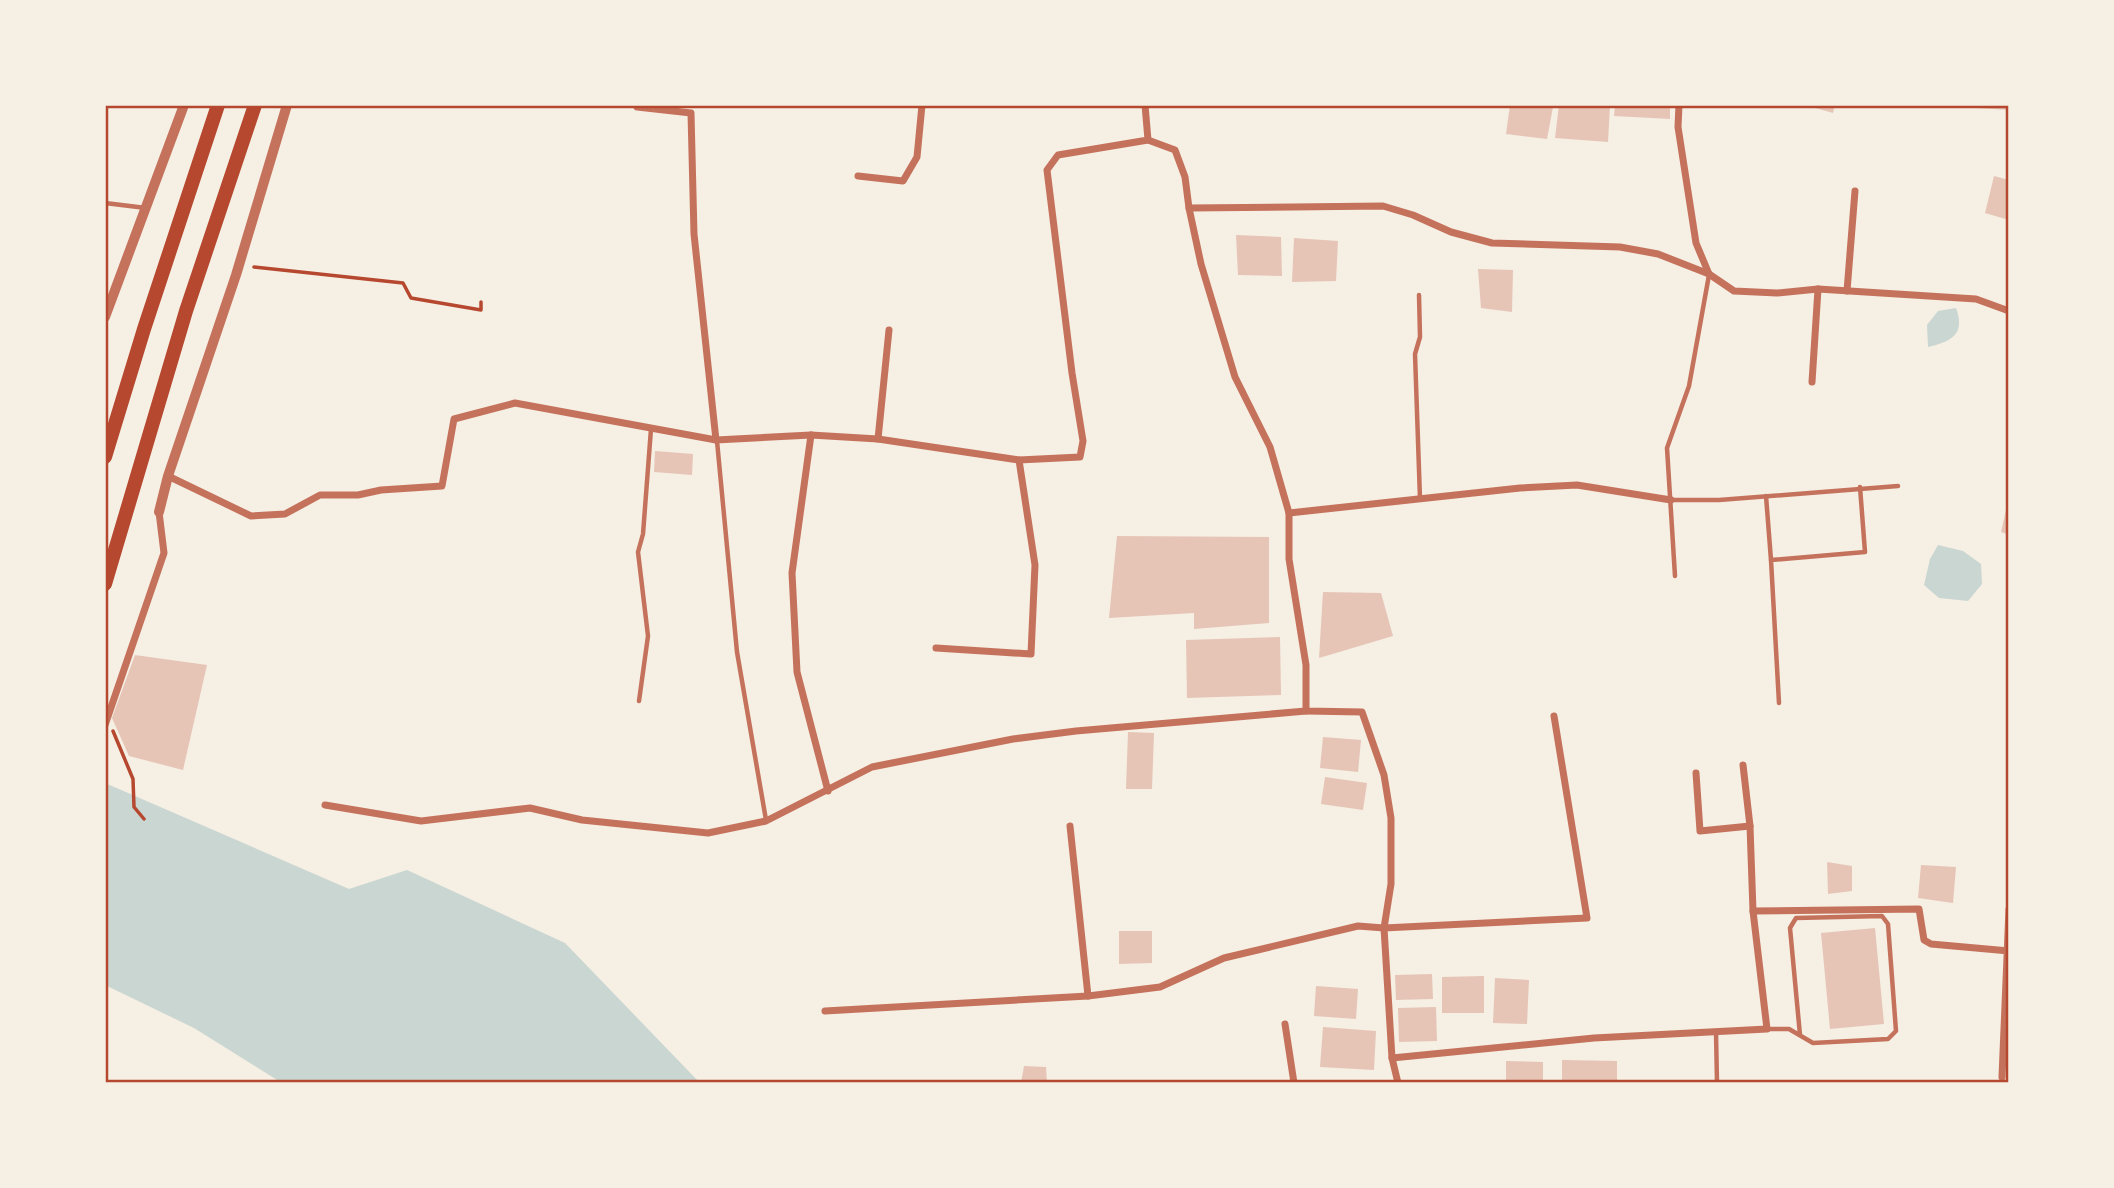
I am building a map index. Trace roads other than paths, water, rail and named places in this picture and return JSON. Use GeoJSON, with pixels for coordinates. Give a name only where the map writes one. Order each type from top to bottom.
{"type":"FeatureCollection","features":[{"type":"Feature","properties":{"kind":"highway"},"geometry":{"type":"LineString","coordinates":[[105,457],[218,105]]}},
{"type":"Feature","properties":{"kind":"highway"},"geometry":{"type":"LineString","coordinates":[[105,584],[186,311],[255,105]]}},
{"type":"Feature","properties":{"kind":"street"},"geometry":{"type":"LineString","coordinates":[[105,317],[184,105]]}},
{"type":"Feature","properties":{"kind":"street"},"geometry":{"type":"LineString","coordinates":[[107,722],[164,553],[159,512],[168,476],[238,265],[287,105]]}},
{"type":"Feature","properties":{"kind":"street"},"geometry":{"type":"LineString","coordinates":[[637,105],[691,113],[694,234],[716,440]]}},
{"type":"Feature","properties":{"kind":"street"},"geometry":{"type":"LineString","coordinates":[[858,176],[903,181],[918,157],[922,105]]}},
{"type":"Feature","properties":{"kind":"street"},"geometry":{"type":"LineString","coordinates":[[1145,105],[1148,140]]}},
{"type":"Feature","properties":{"kind":"street"},"geometry":{"type":"LineString","coordinates":[[1679,105],[1678,127],[1696,243],[1709,274]]}},
{"type":"Feature","properties":{"kind":"street"},"geometry":{"type":"LineString","coordinates":[[168,476],[251,516],[285,514],[320,495],[358,495],[381,490],[442,486],[454,419],[515,403],[716,440],[811,435],[878,439],[1019,460],[1080,457],[1083,441],[1047,170],[1058,155],[1148,140],[1175,150],[1185,177],[1201,264],[1235,377],[1269,447],[1289,513],[1289,559],[1306,665],[1306,711]]}},
{"type":"Feature","properties":{"kind":"street"},"geometry":{"type":"LineString","coordinates":[[1847,291],[1855,191]]}},
{"type":"Feature","properties":{"kind":"street"},"geometry":{"type":"LineString","coordinates":[[1189,208],[1383,206],[1413,215],[1451,232],[1492,243],[1620,247],[1658,254],[1709,274],[1734,291],[1777,293],[1818,289],[1976,299],[2009,311]]}},
{"type":"Feature","properties":{"kind":"street"},"geometry":{"type":"LineString","coordinates":[[1812,382],[1818,289]]}},
{"type":"Feature","properties":{"kind":"street"},"geometry":{"type":"LineString","coordinates":[[878,439],[889,330]]}},
{"type":"Feature","properties":{"kind":"street"},"geometry":{"type":"LineString","coordinates":[[811,435],[792,573],[797,672],[828,792]]}},
{"type":"Feature","properties":{"kind":"street"},"geometry":{"type":"LineString","coordinates":[[936,648],[1031,654],[1035,565],[1019,460]]}},
{"type":"Feature","properties":{"kind":"street"},"geometry":{"type":"LineString","coordinates":[[1289,513],[1520,488],[1577,485],[1671,500]]}},
{"type":"Feature","properties":{"kind":"street"},"geometry":{"type":"LineString","coordinates":[[325,805],[421,821],[530,808],[582,820],[708,833],[766,821],[828,792],[872,767],[1013,739],[1306,711],[1362,712],[1384,775],[1391,818],[1391,884],[1384,928],[1392,1058],[1398,1083]]}},
{"type":"Feature","properties":{"kind":"street"},"geometry":{"type":"LineString","coordinates":[[825,1011],[1088,996],[1160,987],[1224,958],[1358,926],[1384,928],[1587,918],[1554,716]]}},
{"type":"Feature","properties":{"kind":"street"},"geometry":{"type":"LineString","coordinates":[[1392,1058],[1594,1038],[1767,1030],[1753,911],[1750,826],[1743,765]]}},
{"type":"Feature","properties":{"kind":"street"},"geometry":{"type":"LineString","coordinates":[[1696,773],[1700,831],[1750,826]]}},
{"type":"Feature","properties":{"kind":"street"},"geometry":{"type":"LineString","coordinates":[[1070,826],[1088,996]]}},
{"type":"Feature","properties":{"kind":"street"},"geometry":{"type":"LineString","coordinates":[[1753,911],[1919,909],[1924,940],[1931,944],[2008,951]]}},
{"type":"Feature","properties":{"kind":"street"},"geometry":{"type":"LineString","coordinates":[[2002,1077],[2009,909]]}},
{"type":"Feature","properties":{"kind":"street"},"geometry":{"type":"LineString","coordinates":[[1285,1024],[1294,1083]]}},
{"type":"Feature","properties":{"kind":"lane"},"geometry":{"type":"LineString","coordinates":[[105,203],[146,208]]}},
{"type":"Feature","properties":{"kind":"lane"},"geometry":{"type":"LineString","coordinates":[[1675,576],[1667,448],[1689,386],[1709,274]]}},
{"type":"Feature","properties":{"kind":"lane"},"geometry":{"type":"LineString","coordinates":[[1419,295],[1420,337],[1415,354],[1415,367],[1420,499]]}},
{"type":"Feature","properties":{"kind":"lane"},"geometry":{"type":"LineString","coordinates":[[639,701],[648,636],[638,552],[643,534],[651,429]]}},
{"type":"Feature","properties":{"kind":"lane"},"geometry":{"type":"LineString","coordinates":[[716,440],[737,652],[766,821]]}},
{"type":"Feature","properties":{"kind":"lane"},"geometry":{"type":"LineString","coordinates":[[1671,500],[1709,501],[1898,486]]}},
{"type":"Feature","properties":{"kind":"lane"},"geometry":{"type":"LineString","coordinates":[[1771,560],[1865,552],[1860,487]]}},
{"type":"Feature","properties":{"kind":"lane"},"geometry":{"type":"LineString","coordinates":[[1766,496],[1779,703]]}},
{"type":"Feature","properties":{"kind":"lane"},"geometry":{"type":"LineString","coordinates":[[1767,1030],[1789,1029],[1813,1043],[1888,1039],[1896,1031],[1888,924],[1882,916],[1796,918],[1790,928],[1800,1035]]}},
{"type":"Feature","properties":{"kind":"lane"},"geometry":{"type":"LineString","coordinates":[[1716,1032],[1717,1083]]}}]}
